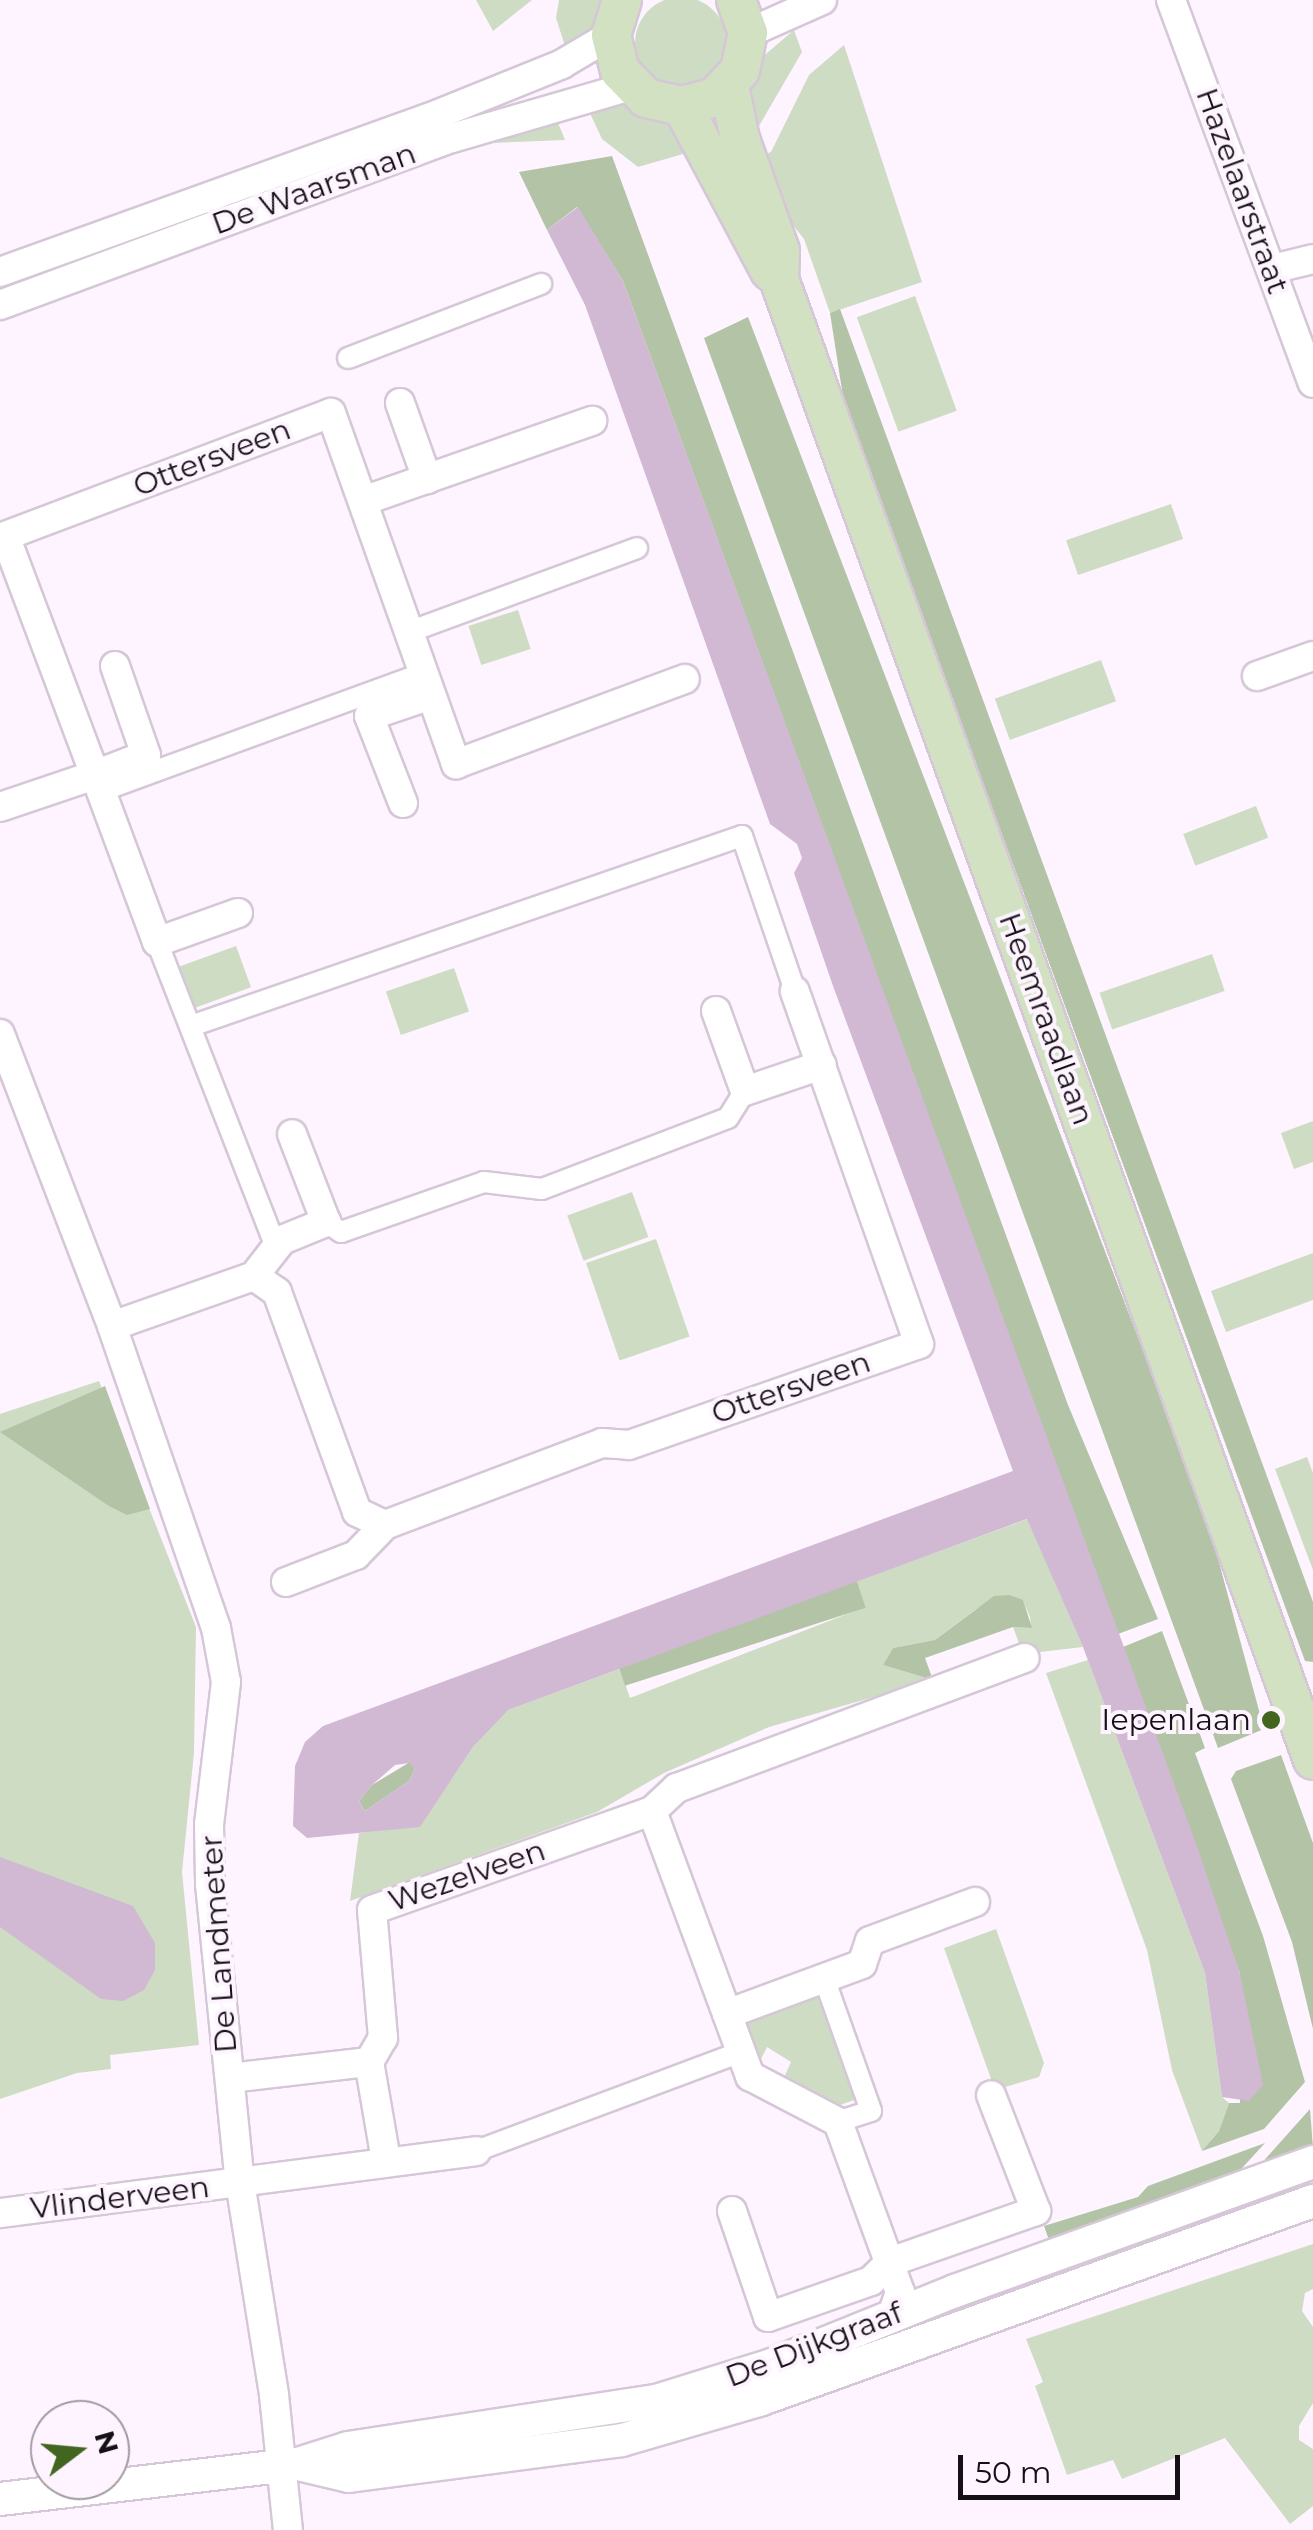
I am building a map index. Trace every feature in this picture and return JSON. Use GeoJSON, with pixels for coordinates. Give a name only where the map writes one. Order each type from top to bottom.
{"type":"FeatureCollection","features":[{"type":"Feature","properties":{"kind":"main road"},"geometry":{"type":"LineString","coordinates":[[617,18],[613,54],[631,86],[646,98],[682,106],[729,86],[740,70],[742,16]]}},
{"type":"Feature","properties":{"kind":"main road","name":"Heemraadlaan"},"geometry":{"type":"LineString","coordinates":[[729,86],[740,139],[780,251],[779,279],[1313,1760]]}},
{"type":"Feature","properties":{"kind":"main road","name":"Heemraadlaan"},"geometry":{"type":"LineString","coordinates":[[682,106],[762,264],[779,279]]}},
{"type":"Feature","properties":{"kind":"street"},"geometry":{"type":"LineString","coordinates":[[742,16],[822,0]]}},
{"type":"Feature","properties":{"kind":"street","name":"Hazelaarstraat"},"geometry":{"type":"LineString","coordinates":[[1171,0],[1313,383]]}},
{"type":"Feature","properties":{"kind":"street","name":"De Waarsman"},"geometry":{"type":"LineString","coordinates":[[0,272],[441,113],[562,64],[617,18]]}},
{"type":"Feature","properties":{"kind":"street","name":"De Waarsman"},"geometry":{"type":"LineString","coordinates":[[0,305],[452,138],[631,86]]}},
{"type":"Feature","properties":{"kind":"street"},"geometry":{"type":"LineString","coordinates":[[1272,270],[1313,259]]}},
{"type":"Feature","properties":{"kind":"street"},"geometry":{"type":"LineString","coordinates":[[348,358],[542,284]]}},
{"type":"Feature","properties":{"kind":"street"},"geometry":{"type":"LineString","coordinates":[[400,403],[426,479]]}},
{"type":"Feature","properties":{"kind":"street","name":"Ottersveen"},"geometry":{"type":"LineString","coordinates":[[157,942],[2,530],[331,413],[456,764],[685,679]]}},
{"type":"Feature","properties":{"kind":"street"},"geometry":{"type":"LineString","coordinates":[[363,501],[592,421]]}},
{"type":"Feature","properties":{"kind":"street"},"geometry":{"type":"LineString","coordinates":[[410,632],[637,548]]}},
{"type":"Feature","properties":{"kind":"street"},"geometry":{"type":"LineString","coordinates":[[1258,676],[1313,656]]}},
{"type":"Feature","properties":{"kind":"street"},"geometry":{"type":"LineString","coordinates":[[98,783],[146,755],[114,666]]}},
{"type":"Feature","properties":{"kind":"street"},"geometry":{"type":"LineString","coordinates":[[0,807],[98,783],[427,684]]}},
{"type":"Feature","properties":{"kind":"street"},"geometry":{"type":"LineString","coordinates":[[403,803],[370,716],[427,684]]}},
{"type":"Feature","properties":{"kind":"street","name":"Ottersveen"},"geometry":{"type":"LineString","coordinates":[[191,1026],[742,836],[918,1344],[629,1445],[602,1443],[384,1524],[356,1555],[286,1582]]}},
{"type":"Feature","properties":{"kind":"street"},"geometry":{"type":"LineString","coordinates":[[238,912],[157,942],[276,1247]]}},
{"type":"Feature","properties":{"kind":"street"},"geometry":{"type":"LineString","coordinates":[[716,1012],[745,1091]]}},
{"type":"Feature","properties":{"kind":"street","name":"De Landmeter"},"geometry":{"type":"LineString","coordinates":[[0,1034],[112,1326],[216,1628],[226,1682],[209,1854],[240,2182],[290,2465],[288,2530]]}},
{"type":"Feature","properties":{"kind":"street"},"geometry":{"type":"LineString","coordinates":[[292,1134],[326,1222],[341,1232],[484,1182],[542,1189],[728,1118],[745,1091],[822,1065]]}},
{"type":"Feature","properties":{"kind":"street"},"geometry":{"type":"LineString","coordinates":[[112,1326],[254,1276],[276,1247],[326,1222]]}},
{"type":"Feature","properties":{"kind":"street"},"geometry":{"type":"LineString","coordinates":[[254,1276],[277,1292],[357,1512],[384,1524]]}},
{"type":"Feature","properties":{"kind":"street","name":"Wezelveen"},"geometry":{"type":"LineString","coordinates":[[386,2160],[370,2062],[383,2038],[372,1910],[652,1812],[677,1788],[1024,1658]]}},
{"type":"Feature","properties":{"kind":"street"},"geometry":{"type":"LineString","coordinates":[[652,1812],[750,2076],[838,2122],[900,2292],[891,2318]]}},
{"type":"Feature","properties":{"kind":"street"},"geometry":{"type":"LineString","coordinates":[[728,2014],[862,1964],[870,1942],[975,1902]]}},
{"type":"Feature","properties":{"kind":"street"},"geometry":{"type":"LineString","coordinates":[[824,1978],[870,2112],[838,2122]]}},
{"type":"Feature","properties":{"kind":"street"},"geometry":{"type":"LineString","coordinates":[[240,2182],[476,2150],[741,2052]]}},
{"type":"Feature","properties":{"kind":"street"},"geometry":{"type":"LineString","coordinates":[[230,2078],[370,2062]]}},
{"type":"Feature","properties":{"kind":"street"},"geometry":{"type":"LineString","coordinates":[[732,2211],[768,2317],[870,2281],[890,2262],[1036,2210],[992,2095]]}},
{"type":"Feature","properties":{"kind":"street","name":"De Dijkgraaf"},"geometry":{"type":"LineString","coordinates":[[0,2499],[290,2465],[348,2448],[656,2401],[1313,2162]]}},
{"type":"Feature","properties":{"kind":"street","name":"Vlinderveen"},"geometry":{"type":"LineString","coordinates":[[0,2213],[240,2182]]}},
{"type":"Feature","properties":{"kind":"street","name":"De Dijkgraaf"},"geometry":{"type":"LineString","coordinates":[[290,2465],[349,2476],[622,2440],[760,2400],[1313,2201]]}},
{"type":"Feature","properties":{"kind":"green space"},"geometry":{"type":"Polygon","coordinates":[[[681,-3],[707,5],[719,17],[727,43],[719,69],[707,81],[681,89],[655,81],[643,69],[635,43],[643,17],[655,5],[681,-3]]]}},
{"type":"Feature","properties":{"kind":"green space"},"geometry":{"type":"Polygon","coordinates":[[[476,0],[532,0],[493,31],[476,0]]]}},
{"type":"Feature","properties":{"kind":"green space"},"geometry":{"type":"Polygon","coordinates":[[[559,0],[611,0],[591,36],[567,52],[556,18],[559,0]]]}},
{"type":"Feature","properties":{"kind":"green space"},"geometry":{"type":"Polygon","coordinates":[[[794,30],[802,52],[759,126],[746,131],[744,98],[760,59],[794,30]]]}},
{"type":"Feature","properties":{"kind":"green space"},"geometry":{"type":"Polygon","coordinates":[[[844,45],[922,282],[830,313],[804,239],[768,194],[755,158],[771,152],[809,75],[844,45]]]}},
{"type":"Feature","properties":{"kind":"green space"},"geometry":{"type":"Polygon","coordinates":[[[619,104],[668,125],[690,152],[638,167],[602,139],[588,109],[619,104]]]}},
{"type":"Feature","properties":{"kind":"green space"},"geometry":{"type":"Polygon","coordinates":[[[556,118],[565,140],[491,143],[489,136],[556,118]]]}},
{"type":"Feature","properties":{"kind":"green space"},"geometry":{"type":"Polygon","coordinates":[[[612,156],[1068,1405],[1158,1619],[1118,1634],[623,281],[577,207],[547,230],[519,172],[612,156]]]}},
{"type":"Feature","properties":{"kind":"green space"},"geometry":{"type":"Polygon","coordinates":[[[915,296],[957,411],[898,432],[857,317],[915,296]]]}},
{"type":"Feature","properties":{"kind":"green space"},"geometry":{"type":"Polygon","coordinates":[[[840,309],[1313,1602],[1313,1662],[1305,1661],[844,403],[830,313],[840,309]]]}},
{"type":"Feature","properties":{"kind":"green space"},"geometry":{"type":"Polygon","coordinates":[[[748,317],[1207,1518],[1264,1729],[1218,1748],[704,338],[748,317]]]}},
{"type":"Feature","properties":{"kind":"green space"},"geometry":{"type":"Polygon","coordinates":[[[1171,504],[1183,539],[1078,575],[1066,540],[1171,504]]]}},
{"type":"Feature","properties":{"kind":"green space"},"geometry":{"type":"Polygon","coordinates":[[[518,610],[531,649],[481,665],[469,626],[518,610]]]}},
{"type":"Feature","properties":{"kind":"green space"},"geometry":{"type":"Polygon","coordinates":[[[1101,660],[1116,701],[1010,740],[995,699],[1101,660]]]}},
{"type":"Feature","properties":{"kind":"green space"},"geometry":{"type":"Polygon","coordinates":[[[1256,806],[1268,838],[1195,866],[1183,834],[1256,806]]]}},
{"type":"Feature","properties":{"kind":"green space"},"geometry":{"type":"Polygon","coordinates":[[[236,946],[251,987],[194,1008],[179,967],[236,946]]]}},
{"type":"Feature","properties":{"kind":"green space"},"geometry":{"type":"Polygon","coordinates":[[[1212,954],[1225,991],[1112,1030],[1099,993],[1212,954]]]}},
{"type":"Feature","properties":{"kind":"green space"},"geometry":{"type":"Polygon","coordinates":[[[454,968],[469,1011],[401,1035],[386,991],[454,968]]]}},
{"type":"Feature","properties":{"kind":"green space"},"geometry":{"type":"Polygon","coordinates":[[[1313,1121],[1313,1162],[1294,1169],[1281,1133],[1313,1121]]]}},
{"type":"Feature","properties":{"kind":"green space"},"geometry":{"type":"Polygon","coordinates":[[[632,1192],[648,1237],[584,1261],[567,1216],[632,1192]]]}},
{"type":"Feature","properties":{"kind":"green space"},"geometry":{"type":"Polygon","coordinates":[[[656,1239],[690,1336],[620,1360],[586,1263],[656,1239]]]}},
{"type":"Feature","properties":{"kind":"green space"},"geometry":{"type":"Polygon","coordinates":[[[1313,1253],[1313,1300],[1226,1332],[1211,1291],[1313,1253]]]}},
{"type":"Feature","properties":{"kind":"green space"},"geometry":{"type":"Polygon","coordinates":[[[99,1381],[196,1627],[194,1753],[182,1872],[199,2045],[110,2055],[111,2069],[77,2073],[0,2099],[0,1414],[99,1381]]]}},
{"type":"Feature","properties":{"kind":"green space"},"geometry":{"type":"Polygon","coordinates":[[[105,1386],[150,1509],[127,1515],[109,1506],[0,1432],[105,1386]]]}},
{"type":"Feature","properties":{"kind":"green space"},"geometry":{"type":"Polygon","coordinates":[[[1307,1457],[1313,1473],[1313,1570],[1275,1469],[1307,1457]]]}},
{"type":"Feature","properties":{"kind":"green space"},"geometry":{"type":"Polygon","coordinates":[[[1028,1519],[1083,1647],[1023,1654],[1013,1627],[1031,1628],[1030,1617],[1023,1601],[1010,1595],[976,1609],[935,1640],[893,1648],[883,1665],[933,1680],[769,1727],[664,1773],[597,1812],[350,1901],[359,1833],[420,1826],[473,1747],[507,1710],[620,1669],[630,1698],[865,1607],[857,1581],[1028,1519]]]}},
{"type":"Feature","properties":{"kind":"green space"},"geometry":{"type":"Polygon","coordinates":[[[857,1581],[866,1608],[625,1686],[616,1659],[857,1581]]]}},
{"type":"Feature","properties":{"kind":"green space"},"geometry":{"type":"Polygon","coordinates":[[[1010,1595],[1023,1600],[1032,1628],[1013,1627],[925,1658],[933,1680],[883,1665],[893,1648],[935,1640],[994,1596],[1010,1595]]]}},
{"type":"Feature","properties":{"kind":"green space"},"geometry":{"type":"Polygon","coordinates":[[[1162,1631],[1205,1748],[1195,1753],[1263,1936],[1305,2082],[1264,2129],[1202,2151],[1219,2131],[1229,2103],[1240,2103],[1240,1974],[1123,1647],[1162,1631]]]}},
{"type":"Feature","properties":{"kind":"green space"},"geometry":{"type":"Polygon","coordinates":[[[1088,1660],[1205,1973],[1222,2097],[1229,2103],[1219,2131],[1202,2151],[1172,2070],[1147,1950],[1046,1673],[1088,1660]]]}},
{"type":"Feature","properties":{"kind":"green space"},"geometry":{"type":"Polygon","coordinates":[[[1281,1755],[1313,1843],[1313,2029],[1292,1942],[1231,1779],[1236,1771],[1281,1755]]]}},
{"type":"Feature","properties":{"kind":"green space"},"geometry":{"type":"Polygon","coordinates":[[[410,1762],[415,1769],[409,1781],[365,1811],[359,1801],[372,1785],[410,1762]]]}},
{"type":"Feature","properties":{"kind":"green space"},"geometry":{"type":"Polygon","coordinates":[[[996,1929],[1044,2063],[1039,2077],[995,2090],[944,1948],[996,1929]]]}},
{"type":"Feature","properties":{"kind":"green space"},"geometry":{"type":"Polygon","coordinates":[[[818,1992],[857,2099],[840,2105],[783,2080],[791,2062],[767,2047],[758,2065],[743,2021],[818,1992]]]}},
{"type":"Feature","properties":{"kind":"green space"},"geometry":{"type":"Polygon","coordinates":[[[1310,2109],[1313,2148],[1252,2174],[1310,2109]]]}},
{"type":"Feature","properties":{"kind":"green space"},"geometry":{"type":"Polygon","coordinates":[[[1265,2143],[1232,2179],[1050,2243],[1044,2226],[1138,2197],[1148,2186],[1265,2143]]]}},
{"type":"Feature","properties":{"kind":"green space"},"geometry":{"type":"Polygon","coordinates":[[[1313,2244],[1313,2289],[1305,2293],[1302,2311],[1313,2327],[1313,2403],[1299,2426],[1299,2440],[1313,2449],[1313,2506],[1290,2524],[1225,2438],[1122,2479],[1113,2460],[1067,2475],[1035,2386],[1043,2382],[1026,2339],[1313,2244]]]}},
{"type":"Feature","properties":{"kind":"shaded area"},"geometry":{"type":"Polygon","coordinates":[[[578,207],[623,281],[1198,1849],[1240,1974],[1263,2085],[1249,2101],[1222,2097],[1205,1973],[1083,1647],[1027,1519],[508,1710],[473,1747],[420,1827],[307,1838],[293,1826],[295,1766],[305,1742],[323,1726],[1013,1471],[794,873],[802,858],[797,844],[770,824],[585,305],[547,230],[578,207]],[[410,1763],[395,1765],[359,1801],[365,1811],[409,1781],[415,1769],[410,1763]]]}},
{"type":"Feature","properties":{"kind":"shaded area"},"geometry":{"type":"Polygon","coordinates":[[[0,1857],[133,1906],[155,1943],[155,1970],[144,1990],[123,2001],[101,1999],[0,1927],[0,1857]]]}},
{"type":"Feature","properties":{"kind":"place","name":"Iepenlaan"},"geometry":{"type":"Point","coordinates":[1271,1720]}}]}
